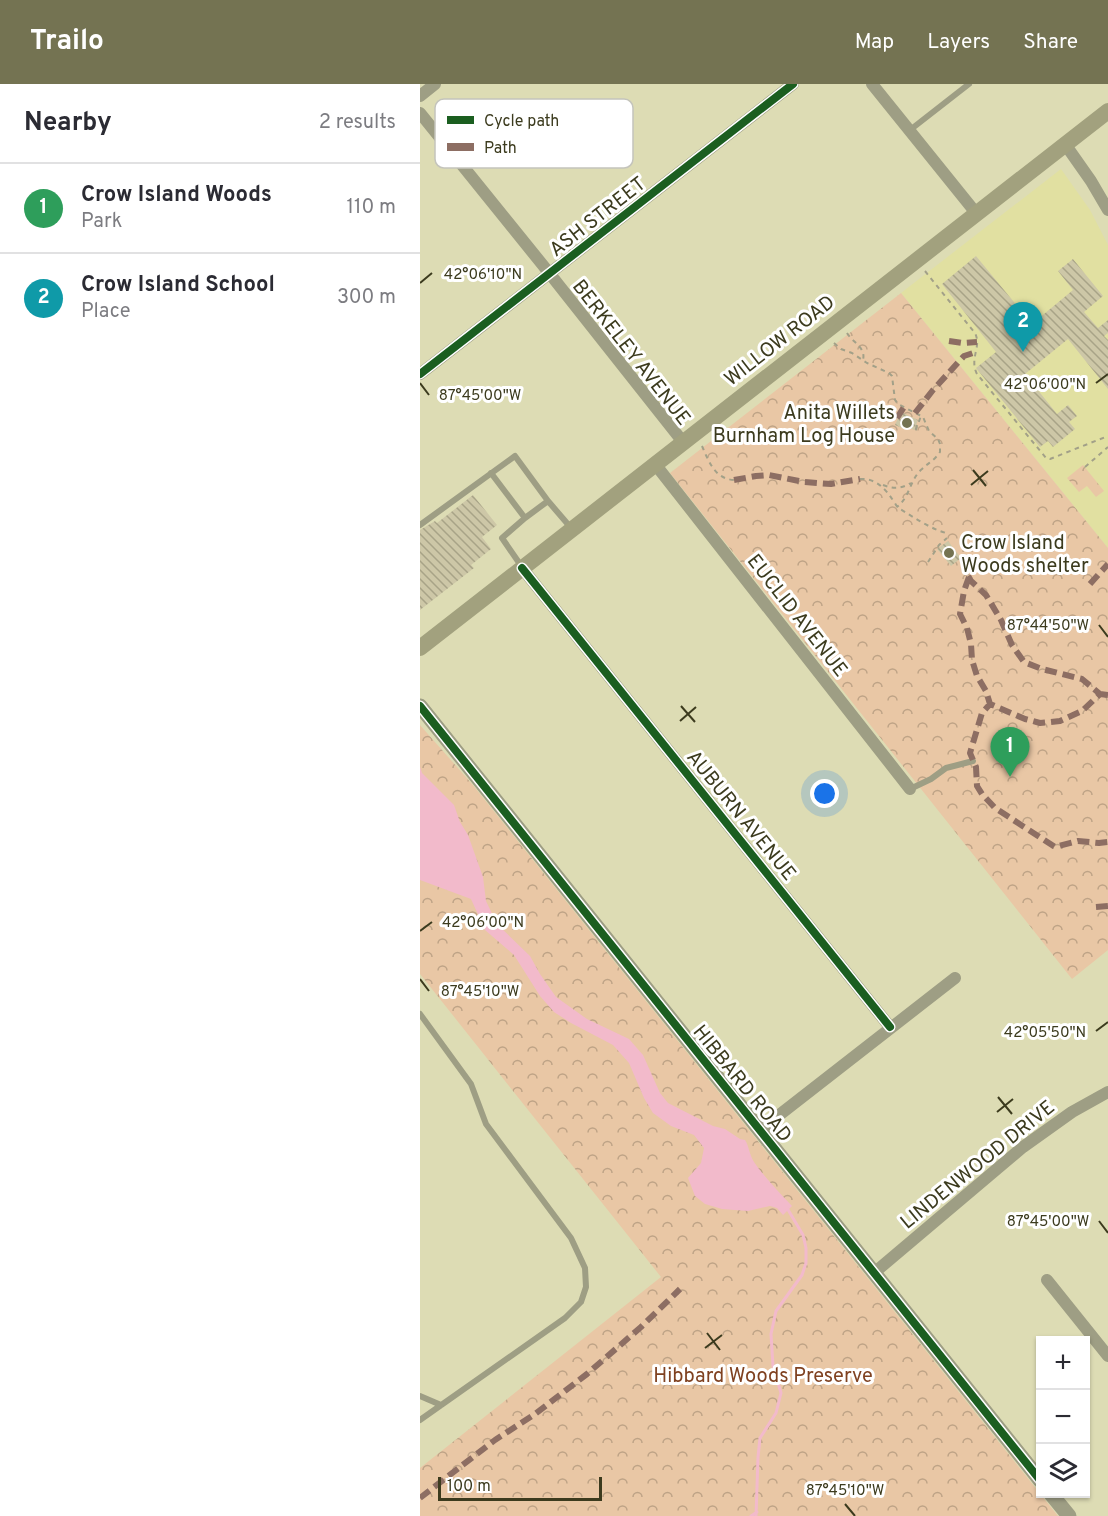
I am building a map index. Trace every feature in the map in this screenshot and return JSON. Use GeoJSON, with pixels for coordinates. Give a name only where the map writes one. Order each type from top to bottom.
{"type":"FeatureCollection","features":[{"type":"Feature","properties":{"kind":"main road","name":"WILLOW ROAD"},"geometry":{"type":"LineString","coordinates":[[420,648],[1108,111]]}},
{"type":"Feature","properties":{"kind":"street"},"geometry":{"type":"LineString","coordinates":[[420,96],[435,84]]}},
{"type":"Feature","properties":{"kind":"street","name":"ASH STREET"},"geometry":{"type":"LineString","coordinates":[[420,374],[793,84]]}},
{"type":"Feature","properties":{"kind":"street"},"geometry":{"type":"LineString","coordinates":[[872,84],[976,213]]}},
{"type":"Feature","properties":{"kind":"street","name":"BERKELEY AVENUE"},"geometry":{"type":"LineString","coordinates":[[420,113],[435,132]]}},
{"type":"Feature","properties":{"kind":"street"},"geometry":{"type":"LineString","coordinates":[[1065,144],[1108,210]]}},
{"type":"Feature","properties":{"kind":"street","name":"BERKELEY AVENUE"},"geometry":{"type":"LineString","coordinates":[[464,168],[683,442]]}},
{"type":"Feature","properties":{"kind":"street","name":"EUCLID AVENUE"},"geometry":{"type":"LineString","coordinates":[[655,464],[910,789]]}},
{"type":"Feature","properties":{"kind":"street","name":"AUBURN AVENUE"},"geometry":{"type":"LineString","coordinates":[[522,568],[890,1027]]}},
{"type":"Feature","properties":{"kind":"street","name":"HIBBARD ROAD"},"geometry":{"type":"LineString","coordinates":[[420,706],[1036,1474]]}},
{"type":"Feature","properties":{"kind":"street"},"geometry":{"type":"LineString","coordinates":[[760,1130],[955,978]]}},
{"type":"Feature","properties":{"kind":"street","name":"LINDENWOOD DRIVE"},"geometry":{"type":"LineString","coordinates":[[875,1272],[1023,1147],[1072,1112],[1108,1092]]}},
{"type":"Feature","properties":{"kind":"street"},"geometry":{"type":"LineString","coordinates":[[1047,1280],[1108,1356]]}},
{"type":"Feature","properties":{"kind":"street"},"geometry":{"type":"LineString","coordinates":[[1054,1498],[1069,1516]]}},
{"type":"Feature","properties":{"kind":"lane"},"geometry":{"type":"LineString","coordinates":[[910,130],[969,84]]}},
{"type":"Feature","properties":{"kind":"lane"},"geometry":{"type":"LineString","coordinates":[[420,525],[515,456],[572,529]]}},
{"type":"Feature","properties":{"kind":"lane"},"geometry":{"type":"LineString","coordinates":[[491,473],[525,518]]}},
{"type":"Feature","properties":{"kind":"lane"},"geometry":{"type":"LineString","coordinates":[[522,568],[502,538],[548,501]]}},
{"type":"Feature","properties":{"kind":"lane"},"geometry":{"type":"LineString","coordinates":[[910,789],[931,779],[946,768],[973,761]]}},
{"type":"Feature","properties":{"kind":"lane"},"geometry":{"type":"LineString","coordinates":[[420,1014],[471,1084],[486,1124],[571,1238],[585,1268],[586,1287],[581,1302],[566,1318],[420,1420]]}},
{"type":"Feature","properties":{"kind":"lane"},"geometry":{"type":"LineString","coordinates":[[420,1396],[441,1405]]}},
{"type":"Feature","properties":{"kind":"path"},"geometry":{"type":"LineString","coordinates":[[926,271],[978,339],[973,361],[977,374],[1046,458],[1050,459],[1108,436]]}},
{"type":"Feature","properties":{"kind":"path"},"geometry":{"type":"LineString","coordinates":[[848,333],[862,350],[863,360]]}},
{"type":"Feature","properties":{"kind":"path"},"geometry":{"type":"LineString","coordinates":[[834,343],[841,349],[889,373],[892,376],[895,400],[898,404],[921,416],[929,431],[940,444],[940,452],[931,463],[921,469],[903,503],[897,507]]}},
{"type":"Feature","properties":{"kind":"path"},"geometry":{"type":"LineString","coordinates":[[892,410],[890,415],[897,418]]}},
{"type":"Feature","properties":{"kind":"path"},"geometry":{"type":"LineString","coordinates":[[917,425],[915,432],[921,416]]}},
{"type":"Feature","properties":{"kind":"path"},"geometry":{"type":"LineString","coordinates":[[702,446],[714,471],[723,478],[734,480]]}},
{"type":"Feature","properties":{"kind":"path"},"geometry":{"type":"LineString","coordinates":[[1085,467],[1108,447]]}},
{"type":"Feature","properties":{"kind":"path"},"geometry":{"type":"LineString","coordinates":[[860,479],[871,480],[890,488],[903,488],[914,481]]}},
{"type":"Feature","properties":{"kind":"path"},"geometry":{"type":"LineString","coordinates":[[879,483],[897,507],[932,529],[946,533]]}},
{"type":"Feature","properties":{"kind":"path"},"geometry":{"type":"LineString","coordinates":[[928,562],[939,545],[947,538]]}},
{"type":"Feature","properties":{"kind":"shaded area"},"geometry":{"type":"Polygon","coordinates":[[[1061,169],[1090,210],[1108,245],[1108,548],[901,293],[1061,169]]]}},
{"type":"Feature","properties":{"kind":"shaded area"},"geometry":{"type":"Polygon","coordinates":[[[420,767],[422,773],[454,805],[468,835],[483,877],[486,901],[497,924],[530,956],[556,997],[587,1019],[629,1039],[643,1055],[660,1093],[668,1103],[745,1140],[754,1162],[792,1206],[783,1215],[777,1208],[770,1206],[748,1211],[722,1209],[705,1204],[695,1196],[688,1178],[701,1163],[704,1148],[694,1135],[671,1126],[653,1113],[629,1063],[613,1045],[554,1012],[540,996],[514,955],[485,930],[471,899],[420,880],[420,767]]]}},
{"type":"Feature","properties":{"kind":"green space"},"geometry":{"type":"Polygon","coordinates":[[[901,293],[1108,548],[1108,950],[1072,979],[670,473],[901,293]]]}},
{"type":"Feature","properties":{"kind":"green space"},"geometry":{"type":"Polygon","coordinates":[[[1083,465],[1104,491],[1096,497],[1087,486],[1079,492],[1067,478],[1083,465]]]}},
{"type":"Feature","properties":{"kind":"green space","name":"Hibbard Woods Preserve"},"geometry":{"type":"Polygon","coordinates":[[[420,725],[472,784],[1036,1489],[1036,1498],[1044,1498],[1058,1516],[420,1516],[420,1468],[661,1277],[420,974],[420,725]]]}},
{"type":"Feature","properties":{"kind":"building"},"geometry":{"type":"Polygon","coordinates":[[[976,256],[1032,324],[1073,290],[1058,271],[1073,259],[1103,296],[1084,312],[1098,328],[1108,320],[1108,333],[1104,336],[1108,340],[1108,389],[1068,339],[1025,374],[1057,414],[1068,405],[1077,416],[1069,422],[1075,429],[1053,447],[1048,441],[1040,447],[976,368],[996,352],[942,284],[976,256]]]}},
{"type":"Feature","properties":{"kind":"building","name":"Anita Willets Burnham Log House"},"geometry":{"type":"Polygon","coordinates":[[[901,412],[918,420],[914,430],[895,425],[901,412]]]}},
{"type":"Feature","properties":{"kind":"building"},"geometry":{"type":"Polygon","coordinates":[[[473,495],[497,525],[482,537],[491,549],[471,565],[474,568],[420,610],[420,530],[435,521],[437,523],[473,495]]]}},
{"type":"Feature","properties":{"kind":"building","name":"Crow Island Woods shelter"},"geometry":{"type":"Polygon","coordinates":[[[948,541],[961,558],[951,566],[937,549],[948,541]]]}},
{"type":"Feature","properties":{"kind":"waterway"},"geometry":{"type":"LineString","coordinates":[[756,1516],[760,1438],[776,1413],[781,1393],[773,1366],[771,1334],[776,1311],[802,1275],[806,1263],[803,1235],[787,1208]]}},
{"type":"Feature","properties":{"kind":"waterway"},"geometry":{"type":"LineString","coordinates":[[751,1516],[757,1512]]}},
{"type":"Feature","properties":{"kind":"marked path"},"geometry":{"type":"LineString","coordinates":[[949,341],[977,342]]}},
{"type":"Feature","properties":{"kind":"marked path"},"geometry":{"type":"LineString","coordinates":[[915,413],[964,356],[976,352]]}},
{"type":"Feature","properties":{"kind":"marked path"},"geometry":{"type":"LineString","coordinates":[[897,418],[904,407]]}},
{"type":"Feature","properties":{"kind":"marked path"},"geometry":{"type":"LineString","coordinates":[[734,480],[769,475],[804,482],[831,484],[860,479]]}},
{"type":"Feature","properties":{"kind":"marked path"},"geometry":{"type":"LineString","coordinates":[[964,559],[965,571],[971,581],[986,595],[1012,645],[1024,662],[1082,679],[1100,694]]}},
{"type":"Feature","properties":{"kind":"marked path"},"geometry":{"type":"LineString","coordinates":[[1090,584],[1108,564]]}},
{"type":"Feature","properties":{"kind":"marked path"},"geometry":{"type":"LineString","coordinates":[[969,577],[960,614],[967,628],[977,676],[986,691],[990,704]]}},
{"type":"Feature","properties":{"kind":"marked path"},"geometry":{"type":"LineString","coordinates":[[1108,695],[1100,694],[1082,711],[1060,721],[1040,723],[990,704],[982,713],[970,753],[976,767],[977,786],[982,794],[995,808],[1055,847],[1078,841],[1108,842]]}},
{"type":"Feature","properties":{"kind":"marked path"},"geometry":{"type":"LineString","coordinates":[[1096,907],[1108,906]]}},
{"type":"Feature","properties":{"kind":"marked path"},"geometry":{"type":"LineString","coordinates":[[420,1498],[495,1440],[535,1414],[587,1374],[680,1289]]}},
{"type":"Feature","properties":{"kind":"cycle path"},"geometry":{"type":"LineString","coordinates":[[420,374],[793,84]]}},
{"type":"Feature","properties":{"kind":"cycle path"},"geometry":{"type":"LineString","coordinates":[[522,568],[890,1027]]}},
{"type":"Feature","properties":{"kind":"cycle path"},"geometry":{"type":"LineString","coordinates":[[420,706],[1036,1475]]}},
{"type":"Feature","properties":{"kind":"place","name":"Crow Island School"},"geometry":{"type":"Point","coordinates":[1023,352]}},
{"type":"Feature","properties":{"kind":"place","name":"Anita Willets Burnham Log House"},"geometry":{"type":"Point","coordinates":[907,423]}},
{"type":"Feature","properties":{"kind":"place","name":"Crow Island Woods shelter"},"geometry":{"type":"Point","coordinates":[949,553]}},
{"type":"Feature","properties":{"kind":"place","name":"Crow Island Woods"},"geometry":{"type":"Point","coordinates":[1010,777]}}]}
